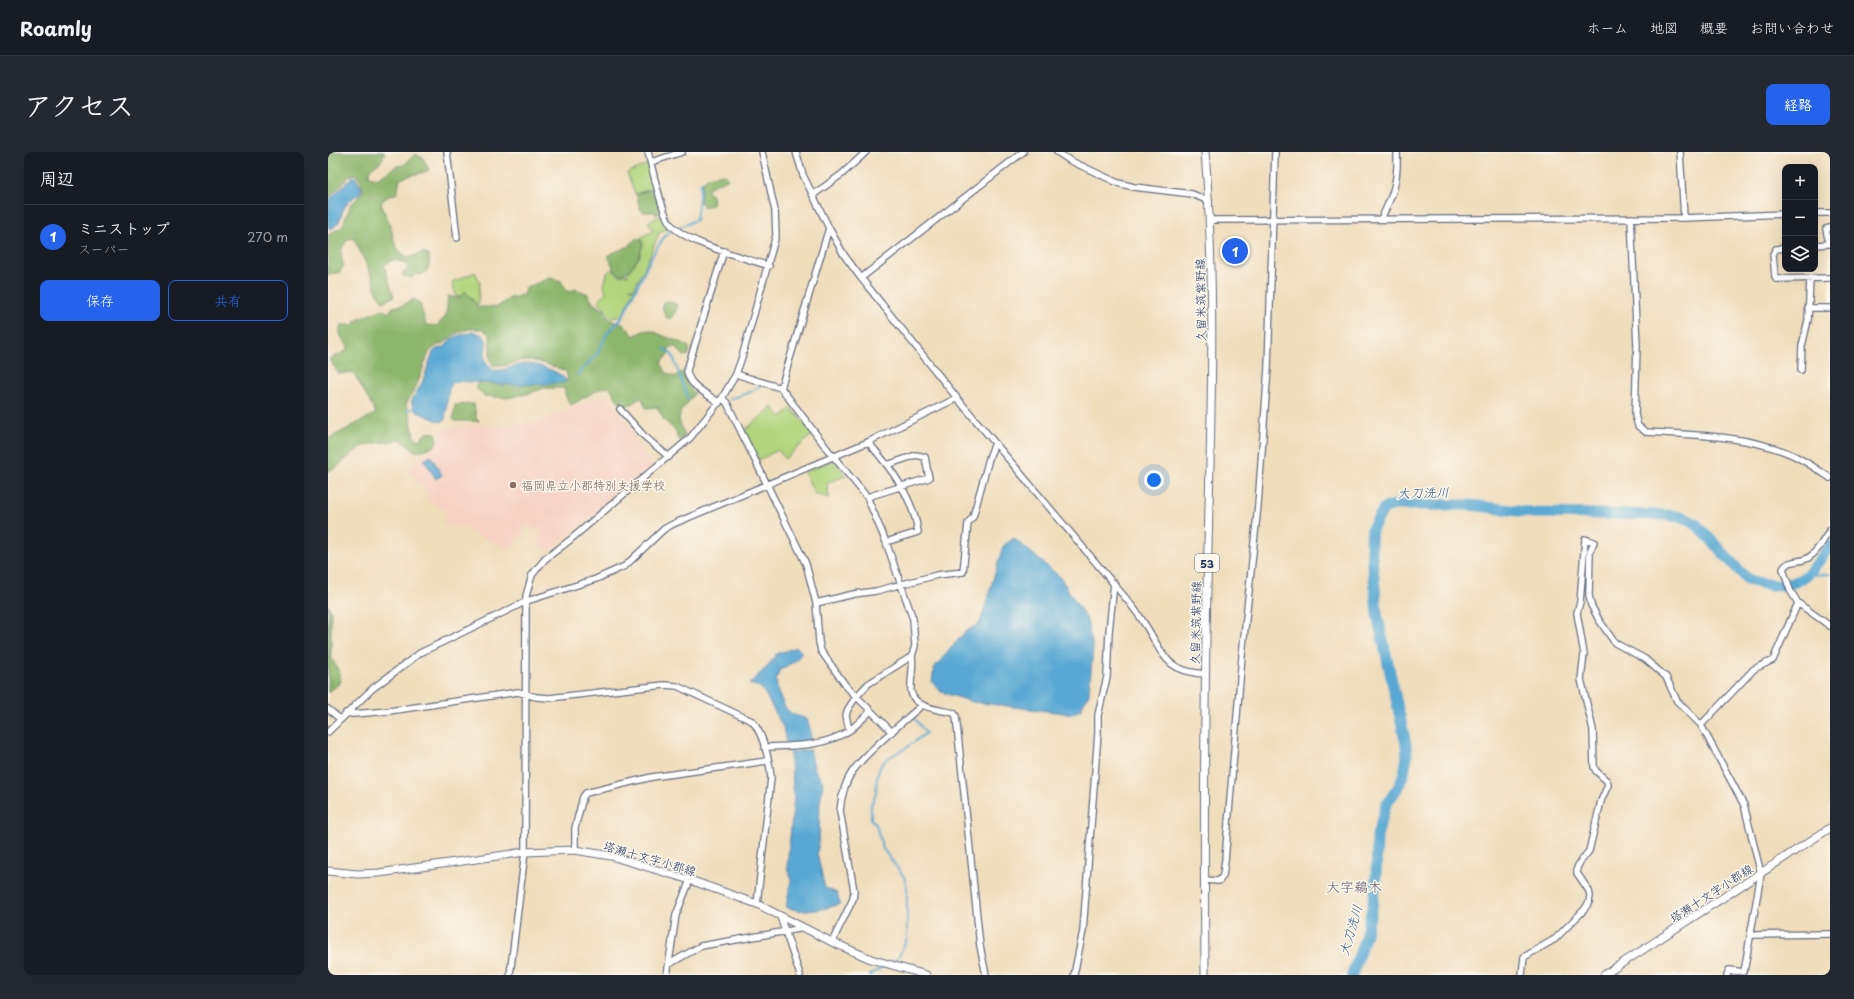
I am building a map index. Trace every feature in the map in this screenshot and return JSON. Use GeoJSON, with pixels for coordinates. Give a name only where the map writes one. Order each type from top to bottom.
{"type":"FeatureCollection","features":[{"type":"Feature","properties":{"kind":"main road","name":"久留米筑紫野線"},"geometry":{"type":"LineString","coordinates":[[1205,152],[1210,220],[1212,371],[1205,674],[1205,975]]}},
{"type":"Feature","properties":{"kind":"main road","name":"塔瀬十文字小郡線"},"geometry":{"type":"LineString","coordinates":[[1604,975],[1830,828]]}},
{"type":"Feature","properties":{"kind":"main road","name":"塔瀬十文字小郡線"},"geometry":{"type":"LineString","coordinates":[[328,871],[357,874],[379,873],[525,852],[575,850],[611,856],[690,880],[756,904],[832,942],[907,971],[926,975]]}},
{"type":"Feature","properties":{"kind":"street"},"geometry":{"type":"LineString","coordinates":[[447,152],[456,238]]}},
{"type":"Feature","properties":{"kind":"street"},"geometry":{"type":"LineString","coordinates":[[648,152],[665,212],[673,227],[684,236],[769,266]]}},
{"type":"Feature","properties":{"kind":"street"},"geometry":{"type":"LineString","coordinates":[[651,162],[682,152]]}},
{"type":"Feature","properties":{"kind":"street"},"geometry":{"type":"LineString","coordinates":[[510,975],[525,852],[527,773],[525,693],[526,596],[532,575],[536,568],[690,438],[721,401],[736,374],[769,266],[776,235],[777,225],[775,211],[762,152]]}},
{"type":"Feature","properties":{"kind":"street"},"geometry":{"type":"LineString","coordinates":[[796,152],[803,176],[829,228],[861,278],[957,398],[1114,583],[1144,622],[1165,659],[1177,669],[1192,673],[1205,674]]}},
{"type":"Feature","properties":{"kind":"street"},"geometry":{"type":"LineString","coordinates":[[813,195],[842,174],[866,152]]}},
{"type":"Feature","properties":{"kind":"street"},"geometry":{"type":"LineString","coordinates":[[861,278],[1023,152]]}},
{"type":"Feature","properties":{"kind":"street"},"geometry":{"type":"LineString","coordinates":[[1057,152],[1069,160],[1118,183],[1134,187],[1192,194],[1209,201]]}},
{"type":"Feature","properties":{"kind":"street"},"geometry":{"type":"LineString","coordinates":[[1204,880],[1219,881],[1223,876],[1225,860],[1242,656],[1258,505],[1268,368],[1275,152]]}},
{"type":"Feature","properties":{"kind":"street"},"geometry":{"type":"LineString","coordinates":[[1381,219],[1393,195],[1396,182],[1397,152]]}},
{"type":"Feature","properties":{"kind":"street"},"geometry":{"type":"LineString","coordinates":[[1680,152],[1684,218]]}},
{"type":"Feature","properties":{"kind":"street"},"geometry":{"type":"LineString","coordinates":[[1818,213],[1830,212]]}},
{"type":"Feature","properties":{"kind":"street"},"geometry":{"type":"LineString","coordinates":[[1210,220],[1684,218],[1782,214]]}},
{"type":"Feature","properties":{"kind":"street"},"geometry":{"type":"LineString","coordinates":[[1631,218],[1637,345],[1635,415],[1638,426],[1646,432],[1729,439],[1760,444],[1788,453],[1808,463],[1830,478]]}},
{"type":"Feature","properties":{"kind":"street"},"geometry":{"type":"LineString","coordinates":[[781,388],[829,228]]}},
{"type":"Feature","properties":{"kind":"street"},"geometry":{"type":"LineString","coordinates":[[1818,245],[1829,244],[1826,229],[1830,228]]}},
{"type":"Feature","properties":{"kind":"street"},"geometry":{"type":"LineString","coordinates":[[1782,248],[1776,249],[1773,254],[1776,279],[1830,278]]}},
{"type":"Feature","properties":{"kind":"street"},"geometry":{"type":"LineString","coordinates":[[724,251],[687,370],[687,377],[691,382],[721,401],[727,403],[806,564],[816,603],[821,652],[856,697],[892,732]]}},
{"type":"Feature","properties":{"kind":"street"},"geometry":{"type":"LineString","coordinates":[[1801,370],[1802,346],[1808,320],[1810,278]]}},
{"type":"Feature","properties":{"kind":"street"},"geometry":{"type":"LineString","coordinates":[[1808,308],[1830,308]]}},
{"type":"Feature","properties":{"kind":"street"},"geometry":{"type":"LineString","coordinates":[[736,374],[781,388],[867,497],[886,542],[913,619],[915,646],[912,656],[914,665],[911,691],[913,697],[922,705],[954,713],[956,716],[980,946],[986,975]]}},
{"type":"Feature","properties":{"kind":"street"},"geometry":{"type":"LineString","coordinates":[[328,732],[372,689],[420,653],[527,601],[596,579],[626,566],[664,529],[868,442],[957,398]]}},
{"type":"Feature","properties":{"kind":"street"},"geometry":{"type":"LineString","coordinates":[[620,409],[644,436],[669,457]]}},
{"type":"Feature","properties":{"kind":"street"},"geometry":{"type":"LineString","coordinates":[[868,442],[887,464],[902,486],[916,520],[918,532],[886,542]]}},
{"type":"Feature","properties":{"kind":"street"},"geometry":{"type":"LineString","coordinates":[[816,603],[901,585],[937,575],[963,572],[968,523],[973,517],[990,455],[995,443]]}},
{"type":"Feature","properties":{"kind":"street"},"geometry":{"type":"LineString","coordinates":[[867,497],[929,478],[925,457],[916,455],[887,464]]}},
{"type":"Feature","properties":{"kind":"street"},"geometry":{"type":"LineString","coordinates":[[1830,530],[1812,556],[1804,560],[1788,563],[1784,567],[1783,572],[1790,590],[1798,603],[1830,626]]}},
{"type":"Feature","properties":{"kind":"street"},"geometry":{"type":"LineString","coordinates":[[1522,975],[1524,957],[1555,939],[1571,921],[1584,910],[1589,902],[1589,891],[1577,873],[1577,868],[1589,850],[1601,801],[1608,785],[1607,781],[1596,771],[1594,767],[1593,723],[1581,679],[1584,654],[1577,613],[1580,602],[1586,539],[1594,542],[1590,551],[1589,596],[1591,605],[1599,620],[1615,642],[1645,660],[1666,677],[1677,701],[1701,725],[1744,805],[1761,874],[1752,935],[1744,972],[1729,970],[1727,975]]}},
{"type":"Feature","properties":{"kind":"street"},"geometry":{"type":"LineString","coordinates":[[1074,975],[1083,931],[1098,733],[1098,715],[1107,677],[1109,632],[1114,583]]}},
{"type":"Feature","properties":{"kind":"street"},"geometry":{"type":"LineString","coordinates":[[1701,725],[1754,669],[1773,660],[1798,603]]}},
{"type":"Feature","properties":{"kind":"street"},"geometry":{"type":"LineString","coordinates":[[849,730],[846,715],[856,697],[868,684],[912,656]]}},
{"type":"Feature","properties":{"kind":"street"},"geometry":{"type":"LineString","coordinates":[[346,713],[353,714],[390,711],[511,693],[525,693],[536,697],[549,698],[664,684],[677,686],[752,721],[760,731],[770,767],[771,778],[756,904]]}},
{"type":"Feature","properties":{"kind":"street"},"geometry":{"type":"LineString","coordinates":[[832,942],[853,899],[854,891],[841,821],[840,800],[855,768],[922,705]]}},
{"type":"Feature","properties":{"kind":"street"},"geometry":{"type":"LineString","coordinates":[[328,708],[340,719]]}},
{"type":"Feature","properties":{"kind":"street"},"geometry":{"type":"LineString","coordinates":[[764,747],[800,746],[829,740],[849,730],[871,711]]}},
{"type":"Feature","properties":{"kind":"street"},"geometry":{"type":"LineString","coordinates":[[575,850],[575,828],[583,797],[586,793],[652,777],[768,761]]}},
{"type":"Feature","properties":{"kind":"street"},"geometry":{"type":"LineString","coordinates":[[666,975],[676,915],[690,880]]}},
{"type":"Feature","properties":{"kind":"street"},"geometry":{"type":"LineString","coordinates":[[780,916],[800,975]]}},
{"type":"Feature","properties":{"kind":"street"},"geometry":{"type":"LineString","coordinates":[[669,964],[701,946],[804,928]]}},
{"type":"Feature","properties":{"kind":"street"},"geometry":{"type":"LineString","coordinates":[[1752,935],[1830,934]]}},
{"type":"Feature","properties":{"kind":"shaded area"},"geometry":{"type":"Polygon","coordinates":[[[606,395],[632,429],[644,455],[654,465],[549,551],[538,544],[541,531],[527,526],[512,548],[490,541],[466,529],[442,523],[448,512],[434,504],[428,498],[428,493],[407,470],[420,456],[438,445],[442,430],[445,428],[471,425],[503,426],[536,422],[606,395]]]}},
{"type":"Feature","properties":{"kind":"green space"},"geometry":{"type":"Polygon","coordinates":[[[328,152],[385,152],[381,161],[371,168],[369,175],[371,177],[379,178],[396,166],[404,165],[415,154],[423,158],[429,170],[400,180],[397,193],[385,198],[381,203],[400,252],[410,258],[423,252],[429,255],[429,266],[426,272],[420,275],[416,274],[412,278],[403,276],[402,273],[408,270],[406,263],[393,260],[384,265],[394,297],[383,302],[376,292],[373,279],[354,238],[348,239],[342,248],[341,254],[344,265],[340,272],[328,275],[328,235],[342,227],[351,204],[363,191],[361,182],[355,174],[350,176],[328,199],[328,152]]]}},
{"type":"Feature","properties":{"kind":"green space"},"geometry":{"type":"Polygon","coordinates":[[[648,164],[656,187],[635,194],[627,173],[648,164]]]}},
{"type":"Feature","properties":{"kind":"green space"},"geometry":{"type":"Polygon","coordinates":[[[723,174],[727,176],[728,179],[709,187],[708,191],[712,196],[713,203],[712,205],[703,207],[703,204],[700,203],[702,182],[708,177],[723,174]]]}},
{"type":"Feature","properties":{"kind":"green space"},"geometry":{"type":"Polygon","coordinates":[[[657,188],[663,211],[656,215],[655,212],[644,212],[640,209],[636,194],[657,188]]]}},
{"type":"Feature","properties":{"kind":"green space"},"geometry":{"type":"Polygon","coordinates":[[[660,216],[664,216],[670,227],[660,232],[658,231],[659,233],[649,258],[634,289],[629,288],[634,290],[622,316],[612,318],[598,300],[606,292],[603,283],[605,282],[607,273],[611,269],[620,276],[626,274],[627,276],[639,258],[643,244],[640,238],[653,231],[648,222],[660,216]]]}},
{"type":"Feature","properties":{"kind":"green space"},"geometry":{"type":"Polygon","coordinates":[[[636,238],[641,240],[643,244],[640,253],[629,270],[621,275],[614,270],[608,255],[629,246],[636,238]]]}},
{"type":"Feature","properties":{"kind":"green space"},"geometry":{"type":"Polygon","coordinates":[[[475,272],[480,282],[478,304],[474,305],[463,296],[456,296],[452,282],[475,272]]]}},
{"type":"Feature","properties":{"kind":"green space"},"geometry":{"type":"Polygon","coordinates":[[[549,278],[560,280],[568,292],[576,289],[588,294],[594,304],[604,309],[610,320],[623,323],[634,336],[643,331],[650,330],[681,342],[689,347],[689,355],[684,356],[675,347],[669,347],[669,353],[661,363],[666,373],[674,377],[682,372],[690,388],[695,393],[681,411],[679,420],[685,437],[680,440],[677,438],[676,431],[664,420],[657,407],[646,408],[642,398],[630,404],[622,404],[609,387],[600,389],[571,405],[566,397],[564,388],[544,388],[531,393],[507,398],[484,396],[475,387],[482,379],[495,381],[501,386],[504,386],[506,382],[568,380],[566,371],[531,360],[501,366],[492,365],[490,357],[490,336],[483,329],[468,329],[455,334],[429,352],[416,387],[406,404],[410,414],[414,437],[420,440],[426,433],[436,433],[437,441],[435,446],[416,452],[400,439],[363,446],[340,464],[328,471],[328,439],[376,413],[353,372],[339,374],[329,359],[346,351],[348,347],[340,333],[341,325],[353,325],[357,320],[382,309],[388,313],[393,307],[403,305],[414,299],[420,303],[426,325],[437,326],[446,316],[448,296],[459,298],[465,291],[479,307],[497,307],[510,298],[523,295],[526,288],[549,278]]]}},
{"type":"Feature","properties":{"kind":"green space"},"geometry":{"type":"Polygon","coordinates":[[[668,301],[678,305],[674,316],[671,319],[666,317],[662,307],[663,302],[668,301]]]}},
{"type":"Feature","properties":{"kind":"green space"},"geometry":{"type":"Polygon","coordinates":[[[474,404],[476,417],[479,421],[455,421],[453,419],[455,405],[474,404]]]}},
{"type":"Feature","properties":{"kind":"green space"},"geometry":{"type":"Polygon","coordinates":[[[772,407],[781,417],[791,408],[813,434],[785,459],[778,450],[759,460],[744,431],[772,407]]]}},
{"type":"Feature","properties":{"kind":"green space"},"geometry":{"type":"Polygon","coordinates":[[[833,460],[846,476],[827,483],[829,498],[815,494],[804,472],[833,460]]]}},
{"type":"Feature","properties":{"kind":"green space"},"geometry":{"type":"Polygon","coordinates":[[[328,605],[331,612],[331,657],[339,671],[341,682],[328,693],[328,605]]]}},
{"type":"Feature","properties":{"kind":"water"},"geometry":{"type":"Polygon","coordinates":[[[352,177],[355,177],[361,187],[361,192],[347,203],[339,222],[330,229],[328,226],[328,201],[352,177]]]}},
{"type":"Feature","properties":{"kind":"water"},"geometry":{"type":"Polygon","coordinates":[[[473,332],[483,336],[485,339],[485,360],[493,370],[502,370],[523,364],[531,364],[555,372],[566,381],[563,383],[513,385],[459,381],[452,383],[449,389],[445,420],[441,422],[417,412],[412,404],[412,400],[422,383],[433,352],[436,349],[445,346],[453,338],[473,332]]]}},
{"type":"Feature","properties":{"kind":"water"},"geometry":{"type":"Polygon","coordinates":[[[431,456],[442,475],[436,479],[424,460],[431,456]]]}},
{"type":"Feature","properties":{"kind":"water"},"geometry":{"type":"Polygon","coordinates":[[[1014,538],[1060,577],[1087,620],[1093,648],[1089,694],[1080,710],[1072,714],[973,702],[941,692],[932,682],[934,668],[965,632],[980,623],[1003,546],[1014,538]]]}},
{"type":"Feature","properties":{"kind":"water"},"geometry":{"type":"Polygon","coordinates":[[[797,647],[802,653],[795,661],[780,670],[776,679],[778,692],[785,707],[792,714],[807,719],[810,728],[811,741],[791,744],[786,742],[783,727],[764,692],[760,687],[749,684],[768,666],[776,654],[797,647]]]}},
{"type":"Feature","properties":{"kind":"water"},"geometry":{"type":"Polygon","coordinates":[[[810,750],[815,770],[823,782],[817,853],[825,888],[837,893],[840,904],[827,908],[806,911],[786,907],[791,880],[787,867],[794,797],[790,752],[810,750]]]}},
{"type":"Feature","properties":{"kind":"waterway"},"geometry":{"type":"LineString","coordinates":[[678,228],[696,220],[701,182]]}},
{"type":"Feature","properties":{"kind":"waterway"},"geometry":{"type":"LineString","coordinates":[[577,375],[597,354],[608,332],[622,318],[651,258],[664,237],[672,229]]}},
{"type":"Feature","properties":{"kind":"waterway"},"geometry":{"type":"LineString","coordinates":[[664,349],[672,354],[688,399]]}},
{"type":"Feature","properties":{"kind":"waterway"},"geometry":{"type":"LineString","coordinates":[[730,399],[751,392],[761,385]]}},
{"type":"Feature","properties":{"kind":"waterway"},"geometry":{"type":"LineString","coordinates":[[408,410],[414,408]]}},
{"type":"Feature","properties":{"kind":"waterway","name":"大刀洗川"},"geometry":{"type":"LineString","coordinates":[[1352,975],[1365,937],[1372,908],[1376,882],[1377,836],[1386,805],[1399,786],[1404,773],[1407,757],[1406,744],[1377,614],[1371,542],[1372,529],[1384,508],[1395,505],[1470,505],[1534,513],[1668,515],[1685,518],[1697,525],[1747,579],[1769,585],[1784,585],[1798,581],[1815,567],[1830,546]]}},
{"type":"Feature","properties":{"kind":"waterway"},"geometry":{"type":"LineString","coordinates":[[1807,575],[1830,574]]}},
{"type":"Feature","properties":{"kind":"waterway"},"geometry":{"type":"LineString","coordinates":[[890,963],[898,958],[907,939],[907,887],[904,877],[883,849],[876,825],[871,819],[871,805],[876,794],[877,777],[881,765],[888,758],[906,748],[926,733],[914,718]]}},
{"type":"Feature","properties":{"kind":"waterway"},"geometry":{"type":"LineString","coordinates":[[870,975],[886,965]]}},
{"type":"Feature","properties":{"kind":"place","name":"ミニストップ"},"geometry":{"type":"Point","coordinates":[1235,251]}},
{"type":"Feature","properties":{"kind":"place","name":"福岡県立小郡特別支援学校"},"geometry":{"type":"Point","coordinates":[513,485]}},
{"type":"Feature","properties":{"kind":"district","name":"大字鵜木"},"geometry":{"type":"Point","coordinates":[1354,886]}}]}
